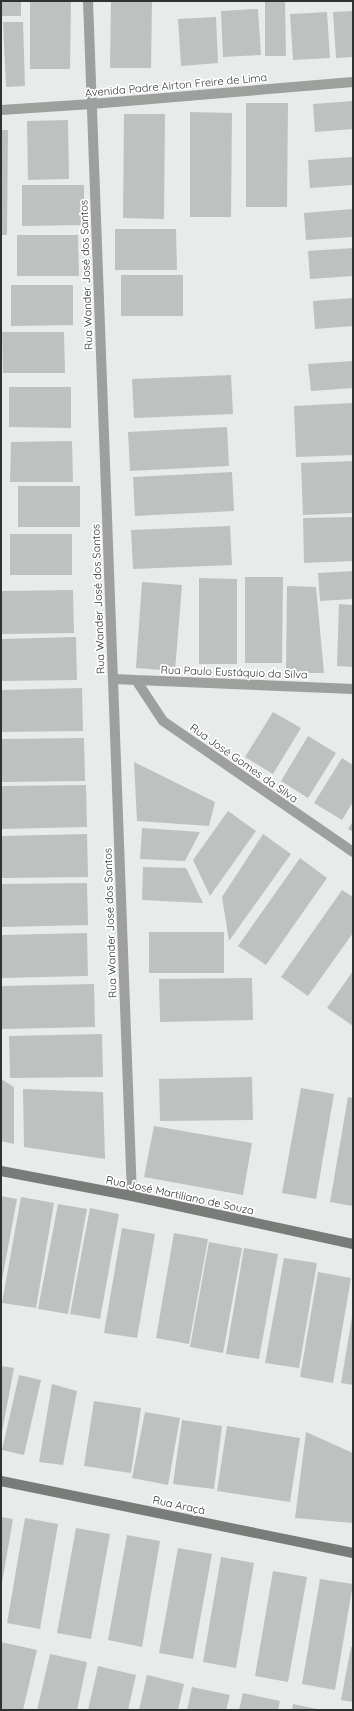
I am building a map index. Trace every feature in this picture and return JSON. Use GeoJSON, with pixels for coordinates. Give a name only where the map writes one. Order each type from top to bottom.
{"type":"FeatureCollection","features":[{"type":"Feature","properties":{"kind":"street","name":"Rua Wander José dos Santos"},"geometry":{"type":"LineString","coordinates":[[88,1],[132,1196]]}},
{"type":"Feature","properties":{"kind":"street","name":"Avenida Padre Airton Freire de Lima"},"geometry":{"type":"LineString","coordinates":[[1,110],[92,104],[353,82]]}},
{"type":"Feature","properties":{"kind":"street","name":"Rua Paulo Eustáquio da Silva"},"geometry":{"type":"LineString","coordinates":[[113,679],[353,689]]}},
{"type":"Feature","properties":{"kind":"street","name":"Rua José Gomes da Silva"},"geometry":{"type":"LineString","coordinates":[[136,680],[163,721],[353,852]]}},
{"type":"Feature","properties":{"kind":"street","name":"Rua José Martiliano de Souza"},"geometry":{"type":"LineString","coordinates":[[1,1171],[132,1196],[353,1244]]}},
{"type":"Feature","properties":{"kind":"street","name":"Rua Araçá"},"geometry":{"type":"LineString","coordinates":[[1,1481],[353,1553]]}},
{"type":"Feature","properties":{"kind":"building"},"geometry":{"type":"Polygon","coordinates":[[[1,1],[21,1],[21,16],[1,16],[1,1]]]}},
{"type":"Feature","properties":{"kind":"building"},"geometry":{"type":"Polygon","coordinates":[[[30,1],[71,1],[70,69],[30,69],[30,1]]]}},
{"type":"Feature","properties":{"kind":"building"},"geometry":{"type":"Polygon","coordinates":[[[111,1],[152,1],[151,68],[110,68],[111,1]]]}},
{"type":"Feature","properties":{"kind":"building"},"geometry":{"type":"Polygon","coordinates":[[[265,1],[285,1],[286,56],[265,56],[265,1]]]}},
{"type":"Feature","properties":{"kind":"building"},"geometry":{"type":"Polygon","coordinates":[[[258,9],[261,55],[223,57],[221,11],[258,9]]]}},
{"type":"Feature","properties":{"kind":"building"},"geometry":{"type":"Polygon","coordinates":[[[353,11],[353,57],[336,58],[333,12],[353,11]]]}},
{"type":"Feature","properties":{"kind":"building"},"geometry":{"type":"Polygon","coordinates":[[[327,12],[330,58],[293,60],[290,14],[327,12]]]}},
{"type":"Feature","properties":{"kind":"building"},"geometry":{"type":"Polygon","coordinates":[[[216,17],[218,63],[181,66],[178,19],[216,17]]]}},
{"type":"Feature","properties":{"kind":"building"},"geometry":{"type":"Polygon","coordinates":[[[3,22],[23,22],[25,86],[6,87],[3,22]]]}},
{"type":"Feature","properties":{"kind":"building"},"geometry":{"type":"Polygon","coordinates":[[[353,101],[353,129],[315,132],[313,104],[353,101]]]}},
{"type":"Feature","properties":{"kind":"building"},"geometry":{"type":"Polygon","coordinates":[[[246,103],[288,103],[287,207],[246,207],[246,103]]]}},
{"type":"Feature","properties":{"kind":"building"},"geometry":{"type":"Polygon","coordinates":[[[190,112],[232,113],[231,217],[190,217],[190,112]]]}},
{"type":"Feature","properties":{"kind":"building"},"geometry":{"type":"Polygon","coordinates":[[[124,114],[165,114],[164,219],[123,218],[124,114]]]}},
{"type":"Feature","properties":{"kind":"building"},"geometry":{"type":"Polygon","coordinates":[[[68,120],[69,179],[28,180],[27,121],[68,120]]]}},
{"type":"Feature","properties":{"kind":"building"},"geometry":{"type":"Polygon","coordinates":[[[1,130],[8,130],[7,235],[1,235],[1,130]]]}},
{"type":"Feature","properties":{"kind":"building"},"geometry":{"type":"Polygon","coordinates":[[[353,157],[353,185],[310,188],[308,160],[353,157]]]}},
{"type":"Feature","properties":{"kind":"building"},"geometry":{"type":"Polygon","coordinates":[[[22,185],[84,185],[84,225],[22,226],[22,185]]]}},
{"type":"Feature","properties":{"kind":"building"},"geometry":{"type":"Polygon","coordinates":[[[353,209],[353,237],[306,240],[304,213],[353,209]]]}},
{"type":"Feature","properties":{"kind":"building"},"geometry":{"type":"Polygon","coordinates":[[[115,229],[176,229],[177,270],[115,270],[115,229]]]}},
{"type":"Feature","properties":{"kind":"building"},"geometry":{"type":"Polygon","coordinates":[[[17,235],[78,235],[79,276],[17,276],[17,235]]]}},
{"type":"Feature","properties":{"kind":"building"},"geometry":{"type":"Polygon","coordinates":[[[353,248],[353,276],[310,279],[308,251],[353,248]]]}},
{"type":"Feature","properties":{"kind":"building"},"geometry":{"type":"Polygon","coordinates":[[[121,275],[183,275],[183,316],[121,316],[121,275]]]}},
{"type":"Feature","properties":{"kind":"building"},"geometry":{"type":"Polygon","coordinates":[[[11,285],[73,285],[73,325],[11,326],[11,285]]]}},
{"type":"Feature","properties":{"kind":"building"},"geometry":{"type":"Polygon","coordinates":[[[353,298],[353,326],[315,329],[313,301],[353,298]]]}},
{"type":"Feature","properties":{"kind":"building"},"geometry":{"type":"Polygon","coordinates":[[[2,332],[64,332],[65,373],[3,373],[2,332]]]}},
{"type":"Feature","properties":{"kind":"building"},"geometry":{"type":"Polygon","coordinates":[[[353,361],[353,388],[311,391],[308,364],[353,361]]]}},
{"type":"Feature","properties":{"kind":"building"},"geometry":{"type":"Polygon","coordinates":[[[231,375],[233,414],[134,418],[132,379],[231,375]]]}},
{"type":"Feature","properties":{"kind":"building"},"geometry":{"type":"Polygon","coordinates":[[[9,387],[71,387],[71,428],[9,427],[9,387]]]}},
{"type":"Feature","properties":{"kind":"building"},"geometry":{"type":"Polygon","coordinates":[[[353,403],[353,455],[296,457],[294,406],[353,403]]]}},
{"type":"Feature","properties":{"kind":"building"},"geometry":{"type":"Polygon","coordinates":[[[227,427],[229,466],[130,471],[128,432],[227,427]]]}},
{"type":"Feature","properties":{"kind":"building"},"geometry":{"type":"Polygon","coordinates":[[[72,441],[73,482],[10,482],[11,442],[72,441]]]}},
{"type":"Feature","properties":{"kind":"building"},"geometry":{"type":"Polygon","coordinates":[[[353,461],[353,513],[303,515],[301,463],[353,461]]]}},
{"type":"Feature","properties":{"kind":"building"},"geometry":{"type":"Polygon","coordinates":[[[232,472],[234,511],[135,516],[133,477],[232,472]]]}},
{"type":"Feature","properties":{"kind":"building"},"geometry":{"type":"Polygon","coordinates":[[[18,486],[80,486],[80,527],[18,527],[18,486]]]}},
{"type":"Feature","properties":{"kind":"building"},"geometry":{"type":"Polygon","coordinates":[[[353,517],[353,561],[304,563],[303,518],[353,517]]]}},
{"type":"Feature","properties":{"kind":"building"},"geometry":{"type":"Polygon","coordinates":[[[230,526],[232,565],[133,569],[131,530],[230,526]]]}},
{"type":"Feature","properties":{"kind":"building"},"geometry":{"type":"Polygon","coordinates":[[[10,534],[72,534],[72,575],[10,575],[10,534]]]}},
{"type":"Feature","properties":{"kind":"building"},"geometry":{"type":"Polygon","coordinates":[[[353,571],[353,599],[320,601],[318,573],[353,571]]]}},
{"type":"Feature","properties":{"kind":"building"},"geometry":{"type":"Polygon","coordinates":[[[245,577],[283,577],[282,663],[245,663],[245,577]]]}},
{"type":"Feature","properties":{"kind":"building"},"geometry":{"type":"Polygon","coordinates":[[[199,578],[237,579],[237,664],[199,664],[199,578]]]}},
{"type":"Feature","properties":{"kind":"building"},"geometry":{"type":"Polygon","coordinates":[[[142,582],[182,585],[175,671],[136,668],[142,582]]]}},
{"type":"Feature","properties":{"kind":"building"},"geometry":{"type":"Polygon","coordinates":[[[287,586],[316,587],[324,673],[286,673],[287,586]]]}},
{"type":"Feature","properties":{"kind":"building"},"geometry":{"type":"Polygon","coordinates":[[[73,590],[74,633],[1,634],[1,591],[73,590]]]}},
{"type":"Feature","properties":{"kind":"building"},"geometry":{"type":"Polygon","coordinates":[[[339,604],[353,605],[353,667],[337,666],[339,604]]]}},
{"type":"Feature","properties":{"kind":"building"},"geometry":{"type":"Polygon","coordinates":[[[76,637],[77,680],[1,681],[1,639],[76,637]]]}},
{"type":"Feature","properties":{"kind":"building"},"geometry":{"type":"Polygon","coordinates":[[[82,688],[83,731],[1,732],[1,690],[82,688]]]}},
{"type":"Feature","properties":{"kind":"building"},"geometry":{"type":"Polygon","coordinates":[[[273,712],[301,728],[273,774],[245,757],[273,712]]]}},
{"type":"Feature","properties":{"kind":"building"},"geometry":{"type":"Polygon","coordinates":[[[308,736],[336,753],[308,798],[281,781],[308,736]]]}},
{"type":"Feature","properties":{"kind":"building"},"geometry":{"type":"Polygon","coordinates":[[[84,738],[85,781],[1,782],[1,739],[84,738]]]}},
{"type":"Feature","properties":{"kind":"building"},"geometry":{"type":"Polygon","coordinates":[[[342,758],[353,765],[353,802],[342,820],[314,803],[342,758]]]}},
{"type":"Feature","properties":{"kind":"building"},"geometry":{"type":"Polygon","coordinates":[[[134,762],[215,802],[209,826],[137,821],[134,762]]]}},
{"type":"Feature","properties":{"kind":"building"},"geometry":{"type":"Polygon","coordinates":[[[86,785],[87,827],[1,829],[1,786],[86,785]]]}},
{"type":"Feature","properties":{"kind":"building"},"geometry":{"type":"Polygon","coordinates":[[[228,811],[256,831],[210,896],[193,860],[228,811]]]}},
{"type":"Feature","properties":{"kind":"building"},"geometry":{"type":"Polygon","coordinates":[[[353,821],[353,832],[348,829],[353,821]]]}},
{"type":"Feature","properties":{"kind":"building"},"geometry":{"type":"Polygon","coordinates":[[[142,828],[200,832],[185,861],[140,859],[142,828]]]}},
{"type":"Feature","properties":{"kind":"building"},"geometry":{"type":"Polygon","coordinates":[[[87,834],[88,877],[1,878],[1,836],[87,834]]]}},
{"type":"Feature","properties":{"kind":"building"},"geometry":{"type":"Polygon","coordinates":[[[263,834],[291,854],[229,941],[222,897],[263,834]]]}},
{"type":"Feature","properties":{"kind":"building"},"geometry":{"type":"Polygon","coordinates":[[[300,858],[327,878],[266,965],[238,946],[300,858]]]}},
{"type":"Feature","properties":{"kind":"building"},"geometry":{"type":"Polygon","coordinates":[[[143,867],[186,868],[203,903],[142,900],[143,867]]]}},
{"type":"Feature","properties":{"kind":"building"},"geometry":{"type":"Polygon","coordinates":[[[87,883],[88,925],[1,927],[1,884],[87,883]]]}},
{"type":"Feature","properties":{"kind":"building"},"geometry":{"type":"Polygon","coordinates":[[[342,890],[353,897],[353,933],[308,996],[281,977],[342,890]]]}},
{"type":"Feature","properties":{"kind":"building"},"geometry":{"type":"Polygon","coordinates":[[[149,932],[224,932],[224,973],[149,973],[149,932]]]}},
{"type":"Feature","properties":{"kind":"building"},"geometry":{"type":"Polygon","coordinates":[[[87,933],[88,976],[1,978],[1,935],[87,933]]]}},
{"type":"Feature","properties":{"kind":"building"},"geometry":{"type":"Polygon","coordinates":[[[353,971],[353,1026],[327,1008],[353,971]]]}},
{"type":"Feature","properties":{"kind":"building"},"geometry":{"type":"Polygon","coordinates":[[[252,978],[253,1020],[160,1022],[159,979],[252,978]]]}},
{"type":"Feature","properties":{"kind":"building"},"geometry":{"type":"Polygon","coordinates":[[[94,984],[95,1027],[2,1029],[1,986],[94,984]]]}},
{"type":"Feature","properties":{"kind":"building"},"geometry":{"type":"Polygon","coordinates":[[[102,1034],[103,1077],[10,1078],[9,1036],[102,1034]]]}},
{"type":"Feature","properties":{"kind":"building"},"geometry":{"type":"Polygon","coordinates":[[[252,1077],[253,1120],[160,1121],[159,1079],[252,1077]]]}},
{"type":"Feature","properties":{"kind":"building"},"geometry":{"type":"Polygon","coordinates":[[[1,1079],[14,1087],[14,1144],[1,1141],[1,1079]]]}},
{"type":"Feature","properties":{"kind":"building"},"geometry":{"type":"Polygon","coordinates":[[[301,1088],[334,1094],[316,1199],[282,1193],[301,1088]]]}},
{"type":"Feature","properties":{"kind":"building"},"geometry":{"type":"Polygon","coordinates":[[[23,1089],[103,1092],[105,1159],[24,1147],[23,1089]]]}},
{"type":"Feature","properties":{"kind":"building"},"geometry":{"type":"Polygon","coordinates":[[[348,1097],[353,1098],[353,1206],[330,1202],[348,1097]]]}},
{"type":"Feature","properties":{"kind":"building"},"geometry":{"type":"Polygon","coordinates":[[[154,1126],[252,1143],[243,1195],[144,1177],[154,1126]]]}},
{"type":"Feature","properties":{"kind":"building"},"geometry":{"type":"Polygon","coordinates":[[[1,1196],[17,1199],[2,1280],[1,1280],[1,1196]]]}},
{"type":"Feature","properties":{"kind":"building"},"geometry":{"type":"Polygon","coordinates":[[[21,1197],[54,1203],[36,1308],[2,1303],[21,1197]]]}},
{"type":"Feature","properties":{"kind":"building"},"geometry":{"type":"Polygon","coordinates":[[[58,1204],[87,1209],[68,1314],[38,1309],[58,1204]]]}},
{"type":"Feature","properties":{"kind":"building"},"geometry":{"type":"Polygon","coordinates":[[[90,1208],[119,1214],[100,1319],[70,1314],[90,1208]]]}},
{"type":"Feature","properties":{"kind":"building"},"geometry":{"type":"Polygon","coordinates":[[[122,1228],[155,1234],[137,1338],[104,1333],[122,1228]]]}},
{"type":"Feature","properties":{"kind":"building"},"geometry":{"type":"Polygon","coordinates":[[[174,1233],[208,1239],[189,1344],[156,1338],[174,1233]]]}},
{"type":"Feature","properties":{"kind":"building"},"geometry":{"type":"Polygon","coordinates":[[[209,1242],[242,1248],[223,1353],[190,1347],[209,1242]]]}},
{"type":"Feature","properties":{"kind":"building"},"geometry":{"type":"Polygon","coordinates":[[[244,1248],[278,1254],[259,1359],[226,1354],[244,1248]]]}},
{"type":"Feature","properties":{"kind":"building"},"geometry":{"type":"Polygon","coordinates":[[[284,1258],[317,1263],[299,1368],[265,1363],[284,1258]]]}},
{"type":"Feature","properties":{"kind":"building"},"geometry":{"type":"Polygon","coordinates":[[[318,1272],[351,1278],[333,1383],[300,1377],[318,1272]]]}},
{"type":"Feature","properties":{"kind":"building"},"geometry":{"type":"Polygon","coordinates":[[[353,1317],[353,1385],[341,1383],[353,1317]]]}},
{"type":"Feature","properties":{"kind":"building"},"geometry":{"type":"Polygon","coordinates":[[[1,1366],[14,1368],[2,1432],[1,1432],[1,1366]]]}},
{"type":"Feature","properties":{"kind":"building"},"geometry":{"type":"Polygon","coordinates":[[[19,1375],[41,1380],[24,1455],[2,1450],[19,1375]]]}},
{"type":"Feature","properties":{"kind":"building"},"geometry":{"type":"Polygon","coordinates":[[[52,1384],[77,1391],[63,1465],[39,1462],[52,1384]]]}},
{"type":"Feature","properties":{"kind":"building"},"geometry":{"type":"Polygon","coordinates":[[[94,1401],[141,1408],[131,1473],[84,1466],[94,1401]]]}},
{"type":"Feature","properties":{"kind":"building"},"geometry":{"type":"Polygon","coordinates":[[[145,1412],[180,1418],[168,1485],[132,1478],[145,1412]]]}},
{"type":"Feature","properties":{"kind":"building"},"geometry":{"type":"Polygon","coordinates":[[[182,1420],[222,1426],[214,1489],[173,1484],[182,1420]]]}},
{"type":"Feature","properties":{"kind":"building"},"geometry":{"type":"Polygon","coordinates":[[[227,1426],[300,1438],[290,1502],[217,1491],[227,1426]]]}},
{"type":"Feature","properties":{"kind":"building"},"geometry":{"type":"Polygon","coordinates":[[[306,1432],[353,1453],[353,1523],[295,1518],[306,1432]]]}},
{"type":"Feature","properties":{"kind":"building"},"geometry":{"type":"Polygon","coordinates":[[[1,1517],[13,1519],[2,1583],[1,1583],[1,1517]]]}},
{"type":"Feature","properties":{"kind":"building"},"geometry":{"type":"Polygon","coordinates":[[[25,1518],[58,1524],[40,1629],[7,1623],[25,1518]]]}},
{"type":"Feature","properties":{"kind":"building"},"geometry":{"type":"Polygon","coordinates":[[[76,1528],[110,1534],[91,1639],[57,1633],[76,1528]]]}},
{"type":"Feature","properties":{"kind":"building"},"geometry":{"type":"Polygon","coordinates":[[[127,1535],[160,1541],[142,1647],[108,1640],[127,1535]]]}},
{"type":"Feature","properties":{"kind":"building"},"geometry":{"type":"Polygon","coordinates":[[[178,1548],[212,1554],[193,1659],[159,1653],[178,1548]]]}},
{"type":"Feature","properties":{"kind":"building"},"geometry":{"type":"Polygon","coordinates":[[[221,1557],[254,1563],[236,1668],[203,1662],[221,1557]]]}},
{"type":"Feature","properties":{"kind":"building"},"geometry":{"type":"Polygon","coordinates":[[[273,1571],[307,1577],[288,1682],[255,1676],[273,1571]]]}},
{"type":"Feature","properties":{"kind":"building"},"geometry":{"type":"Polygon","coordinates":[[[320,1579],[353,1584],[335,1690],[302,1684],[320,1579]]]}},
{"type":"Feature","properties":{"kind":"building"},"geometry":{"type":"Polygon","coordinates":[[[1,1642],[37,1650],[23,1710],[1,1710],[1,1642]]]}},
{"type":"Feature","properties":{"kind":"building"},"geometry":{"type":"Polygon","coordinates":[[[351,1647],[353,1647],[353,1702],[341,1700],[351,1647]]]}},
{"type":"Feature","properties":{"kind":"building"},"geometry":{"type":"Polygon","coordinates":[[[50,1654],[87,1662],[77,1710],[37,1710],[50,1654]]]}},
{"type":"Feature","properties":{"kind":"building"},"geometry":{"type":"Polygon","coordinates":[[[98,1666],[136,1675],[128,1710],[88,1710],[98,1666]]]}},
{"type":"Feature","properties":{"kind":"building"},"geometry":{"type":"Polygon","coordinates":[[[147,1675],[184,1684],[178,1710],[139,1710],[147,1675]]]}},
{"type":"Feature","properties":{"kind":"building"},"geometry":{"type":"Polygon","coordinates":[[[192,1687],[230,1695],[226,1710],[187,1710],[192,1687]]]}},
{"type":"Feature","properties":{"kind":"building"},"geometry":{"type":"Polygon","coordinates":[[[243,1693],[280,1701],[278,1710],[239,1710],[243,1693]]]}},
{"type":"Feature","properties":{"kind":"building"},"geometry":{"type":"Polygon","coordinates":[[[293,1704],[317,1709],[317,1710],[292,1710],[293,1704]]]}}]}
